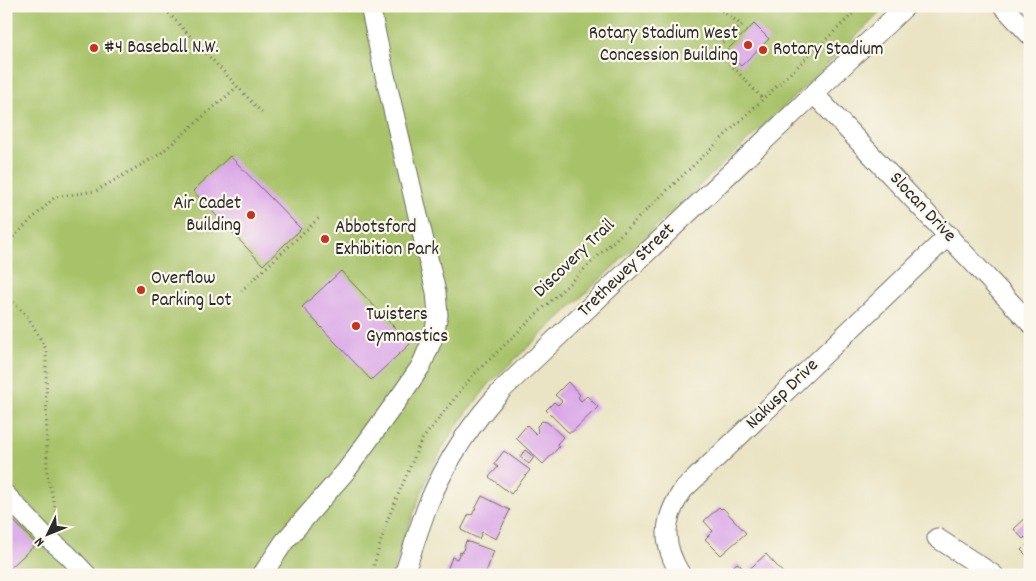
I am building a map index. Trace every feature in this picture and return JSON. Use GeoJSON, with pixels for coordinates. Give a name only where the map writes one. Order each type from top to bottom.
{"type":"FeatureCollection","features":[{"type":"Feature","properties":{"kind":"street"},"geometry":{"type":"LineString","coordinates":[[262,575],[284,542],[346,471],[404,391],[420,366],[432,338],[438,315],[436,292],[370,6]]}},
{"type":"Feature","properties":{"kind":"street","name":"Trethewey Street"},"geometry":{"type":"LineString","coordinates":[[404,575],[430,501],[440,479],[466,434],[486,407],[906,6]]}},
{"type":"Feature","properties":{"kind":"street"},"geometry":{"type":"LineString","coordinates":[[1003,6],[1030,35]]}},
{"type":"Feature","properties":{"kind":"street","name":"Slocan Drive"},"geometry":{"type":"LineString","coordinates":[[814,94],[1030,323]]}},
{"type":"Feature","properties":{"kind":"street","name":"Nakusp Drive"},"geometry":{"type":"LineString","coordinates":[[681,575],[671,558],[667,538],[668,519],[673,504],[683,490],[948,236]]}},
{"type":"Feature","properties":{"kind":"street"},"geometry":{"type":"LineString","coordinates":[[6,495],[87,575]]}},
{"type":"Feature","properties":{"kind":"street"},"geometry":{"type":"LineString","coordinates":[[937,538],[994,575]]}},
{"type":"Feature","properties":{"kind":"path"},"geometry":{"type":"LineString","coordinates":[[162,6],[262,113]]}},
{"type":"Feature","properties":{"kind":"path"},"geometry":{"type":"LineString","coordinates":[[712,53],[742,25],[715,6]]}},
{"type":"Feature","properties":{"kind":"path","name":"Discovery Trail"},"geometry":{"type":"LineString","coordinates":[[371,575],[387,522],[421,441],[474,374],[860,6]]}},
{"type":"Feature","properties":{"kind":"path"},"geometry":{"type":"LineString","coordinates":[[716,50],[763,99]]}},
{"type":"Feature","properties":{"kind":"path"},"geometry":{"type":"LineString","coordinates":[[6,244],[55,196],[96,191],[160,154],[237,87]]}},
{"type":"Feature","properties":{"kind":"path"},"geometry":{"type":"LineString","coordinates":[[241,290],[321,216]]}},
{"type":"Feature","properties":{"kind":"path"},"geometry":{"type":"LineString","coordinates":[[6,295],[28,318],[46,349],[47,474],[67,554]]}},
{"type":"Feature","properties":{"kind":"green space","name":"Abbotsford Exhibition Park"},"geometry":{"type":"Polygon","coordinates":[[[6,6],[887,6],[794,97],[491,382],[451,434],[440,453],[420,497],[392,575],[6,575],[6,6]]]}},
{"type":"Feature","properties":{"kind":"building","name":"Rotary Stadium West Concession Building"},"geometry":{"type":"Polygon","coordinates":[[[754,24],[769,39],[741,66],[726,51],[754,24]]]}},
{"type":"Feature","properties":{"kind":"building","name":"Air Cadet Building"},"geometry":{"type":"Polygon","coordinates":[[[230,156],[301,229],[263,265],[193,191],[230,156]]]}},
{"type":"Feature","properties":{"kind":"building","name":"Twisters Gymnastics"},"geometry":{"type":"Polygon","coordinates":[[[341,271],[410,344],[371,380],[302,307],[341,271]]]}},
{"type":"Feature","properties":{"kind":"building"},"geometry":{"type":"Polygon","coordinates":[[[568,382],[580,395],[578,397],[581,401],[587,396],[598,407],[572,432],[568,432],[546,410],[554,402],[558,405],[562,401],[555,395],[568,382]]]}},
{"type":"Feature","properties":{"kind":"building"},"geometry":{"type":"Polygon","coordinates":[[[542,421],[547,422],[563,437],[557,444],[559,447],[543,464],[516,438],[527,425],[536,434],[538,432],[537,426],[542,421]]]}},
{"type":"Feature","properties":{"kind":"building"},"geometry":{"type":"Polygon","coordinates":[[[525,450],[534,457],[529,464],[520,457],[525,450]]]}},
{"type":"Feature","properties":{"kind":"building"},"geometry":{"type":"Polygon","coordinates":[[[504,451],[530,470],[511,494],[489,477],[498,467],[494,464],[504,451]]]}},
{"type":"Feature","properties":{"kind":"building"},"geometry":{"type":"Polygon","coordinates":[[[482,496],[510,510],[496,539],[482,532],[479,539],[461,530],[469,514],[472,515],[482,496]]]}},
{"type":"Feature","properties":{"kind":"building"},"geometry":{"type":"Polygon","coordinates":[[[719,507],[723,508],[746,533],[721,555],[705,539],[713,531],[704,521],[719,507]]]}},
{"type":"Feature","properties":{"kind":"building"},"geometry":{"type":"Polygon","coordinates":[[[6,513],[36,544],[6,572],[6,513]]]}},
{"type":"Feature","properties":{"kind":"building"},"geometry":{"type":"Polygon","coordinates":[[[1030,514],[1030,559],[1021,550],[1029,542],[1025,537],[1023,539],[1014,529],[1030,514]]]}},
{"type":"Feature","properties":{"kind":"building"},"geometry":{"type":"Polygon","coordinates":[[[466,541],[494,551],[485,575],[446,573],[452,557],[457,559],[460,552],[462,553],[466,541]]]}},
{"type":"Feature","properties":{"kind":"building"},"geometry":{"type":"Polygon","coordinates":[[[766,554],[785,575],[743,575],[766,554]]]}},
{"type":"Feature","properties":{"kind":"building"},"geometry":{"type":"Polygon","coordinates":[[[737,563],[742,567],[736,572],[732,568],[737,563]]]}},
{"type":"Feature","properties":{"kind":"place","name":"Rotary Stadium West Concession Building"},"geometry":{"type":"Point","coordinates":[748,45]}},
{"type":"Feature","properties":{"kind":"place","name":"#4 Baseball N.W."},"geometry":{"type":"Point","coordinates":[94,48]}},
{"type":"Feature","properties":{"kind":"place","name":"Rotary Stadium"},"geometry":{"type":"Point","coordinates":[763,50]}},
{"type":"Feature","properties":{"kind":"place","name":"Air Cadet Building"},"geometry":{"type":"Point","coordinates":[251,215]}},
{"type":"Feature","properties":{"kind":"place","name":"Abbotsford Exhibition Park"},"geometry":{"type":"Point","coordinates":[325,239]}},
{"type":"Feature","properties":{"kind":"place","name":"Overflow Parking Lot"},"geometry":{"type":"Point","coordinates":[141,290]}},
{"type":"Feature","properties":{"kind":"place","name":"Twisters Gymnastics"},"geometry":{"type":"Point","coordinates":[356,326]}}]}
